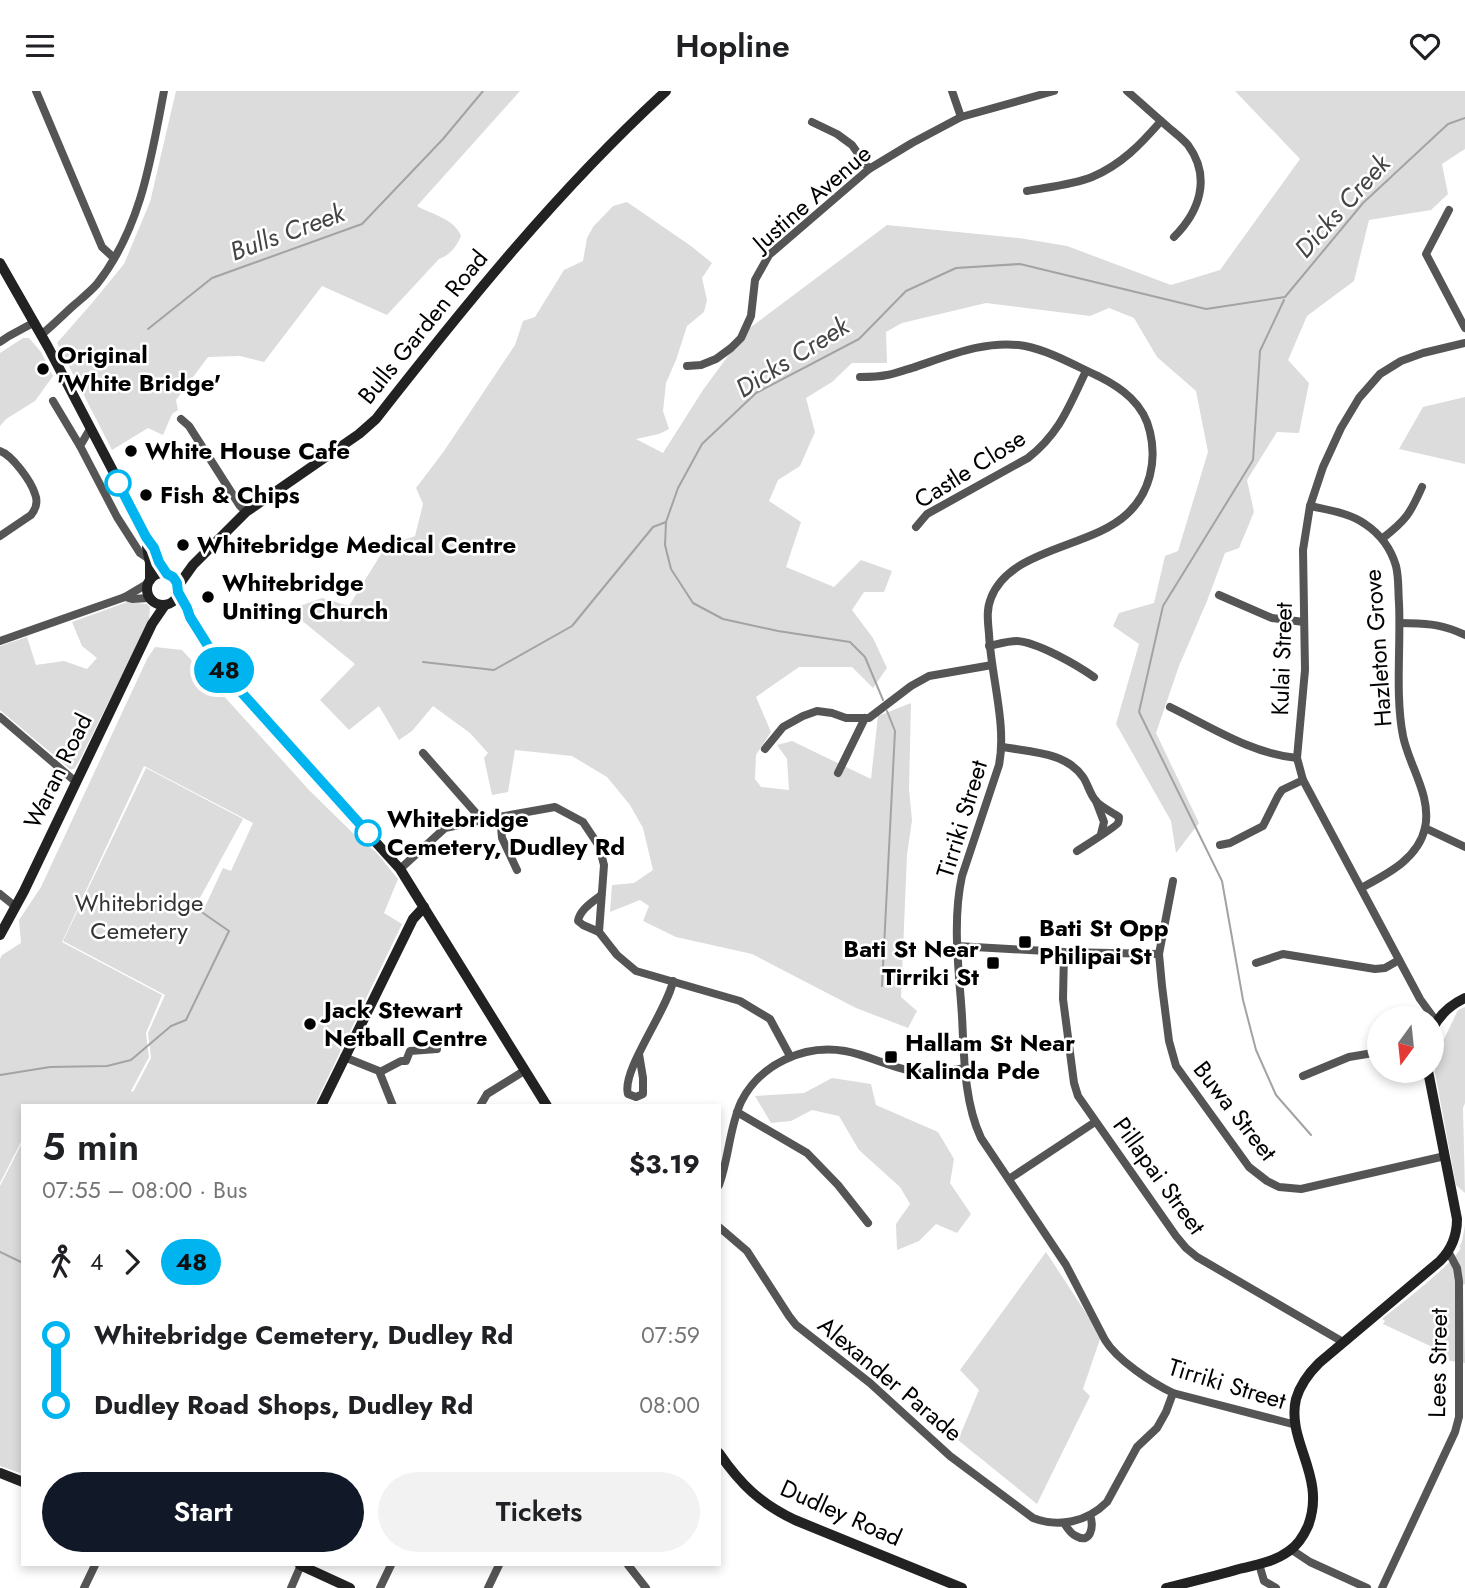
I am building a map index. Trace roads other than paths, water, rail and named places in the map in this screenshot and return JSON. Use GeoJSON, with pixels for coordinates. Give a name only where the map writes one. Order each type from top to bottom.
{"type":"FeatureCollection","features":[{"type":"Feature","properties":{"kind":"main road","name":"Bulls Garden Road"},"geometry":{"type":"LineString","coordinates":[[178,589],[193,565],[246,512],[359,434],[376,419],[519,242],[611,144],[666,91]]}},
{"type":"Feature","properties":{"kind":"main road"},"geometry":{"type":"LineString","coordinates":[[0,263],[50,351],[159,562],[176,580],[190,617],[222,668],[247,700],[400,869],[546,1104]]}},
{"type":"Feature","properties":{"kind":"main road"},"geometry":{"type":"LineString","coordinates":[[146,537],[149,559],[147,591],[151,600],[190,617]]}},
{"type":"Feature","properties":{"kind":"main road","name":"Bulls Garden Road"},"geometry":{"type":"LineString","coordinates":[[168,574],[193,565]]}},
{"type":"Feature","properties":{"kind":"main road"},"geometry":{"type":"LineString","coordinates":[[149,582],[159,573],[168,574]]}},
{"type":"Feature","properties":{"kind":"main road"},"geometry":{"type":"LineString","coordinates":[[166,605],[176,598],[178,589]]}},
{"type":"Feature","properties":{"kind":"main road","name":"Waran Road"},"geometry":{"type":"LineString","coordinates":[[151,600],[152,624]]}},
{"type":"Feature","properties":{"kind":"main road","name":"Waran Road"},"geometry":{"type":"LineString","coordinates":[[0,935],[16,908],[152,624],[166,605]]}},
{"type":"Feature","properties":{"kind":"main road"},"geometry":{"type":"LineString","coordinates":[[322,1104],[413,919],[424,907]]}},
{"type":"Feature","properties":{"kind":"main road"},"geometry":{"type":"LineString","coordinates":[[1444,1012],[1465,998]]}},
{"type":"Feature","properties":{"kind":"main road"},"geometry":{"type":"LineString","coordinates":[[1166,1588],[1269,1561],[1292,1550],[1305,1533],[1314,1498],[1311,1475],[1296,1425],[1296,1398],[1303,1383],[1343,1342],[1440,1261],[1452,1244],[1457,1227],[1430,1083]]}},
{"type":"Feature","properties":{"kind":"main road","name":"Dudley Road"},"geometry":{"type":"LineString","coordinates":[[721,1456],[743,1486],[773,1510],[962,1588]]}},
{"type":"Feature","properties":{"kind":"main road"},"geometry":{"type":"LineString","coordinates":[[0,1473],[21,1481]]}},
{"type":"Feature","properties":{"kind":"main road"},"geometry":{"type":"LineString","coordinates":[[303,1566],[350,1588]]}},
{"type":"Feature","properties":{"kind":"street"},"geometry":{"type":"LineString","coordinates":[[36,91],[102,247],[114,258]]}},
{"type":"Feature","properties":{"kind":"street"},"geometry":{"type":"LineString","coordinates":[[41,335],[96,285],[114,258],[137,212],[155,145],[163,91]]}},
{"type":"Feature","properties":{"kind":"street"},"geometry":{"type":"LineString","coordinates":[[952,91],[961,117]]}},
{"type":"Feature","properties":{"kind":"street","name":"Justine Avenue"},"geometry":{"type":"LineString","coordinates":[[687,366],[701,365],[716,359],[741,338],[751,316],[755,280],[769,255],[869,169],[961,117],[1054,91]]}},
{"type":"Feature","properties":{"kind":"street"},"geometry":{"type":"LineString","coordinates":[[1127,91],[1186,143],[1195,157],[1200,177],[1199,197],[1185,226],[1174,237]]}},
{"type":"Feature","properties":{"kind":"street"},"geometry":{"type":"LineString","coordinates":[[1027,191],[1092,177],[1117,163],[1141,144],[1161,121]]}},
{"type":"Feature","properties":{"kind":"street"},"geometry":{"type":"LineString","coordinates":[[812,122],[852,145],[869,169]]}},
{"type":"Feature","properties":{"kind":"street"},"geometry":{"type":"LineString","coordinates":[[1449,210],[1426,254],[1465,328]]}},
{"type":"Feature","properties":{"kind":"street"},"geometry":{"type":"LineString","coordinates":[[0,342],[33,323]]}},
{"type":"Feature","properties":{"kind":"street","name":"Kulai Street"},"geometry":{"type":"LineString","coordinates":[[1424,1006],[1303,780],[1297,758],[1305,670],[1303,550],[1310,506],[1323,467],[1359,398],[1380,374],[1401,361],[1465,342]]}},
{"type":"Feature","properties":{"kind":"street","name":"Tirriki Street"},"geometry":{"type":"LineString","coordinates":[[860,377],[888,375],[991,345],[1025,346],[1041,350],[1119,387],[1130,396],[1149,427],[1154,456],[1146,488],[1128,513],[1098,532],[1035,558],[1012,571],[1002,580],[987,611],[989,646],[1003,747],[958,893],[957,946],[966,1068],[973,1117],[981,1138],[1066,1265],[1110,1347],[1159,1387],[1173,1393],[1296,1425]]}},
{"type":"Feature","properties":{"kind":"street","name":"Castle Close"},"geometry":{"type":"LineString","coordinates":[[916,527],[928,514],[1028,458],[1041,447],[1062,421],[1086,371]]}},
{"type":"Feature","properties":{"kind":"street"},"geometry":{"type":"LineString","coordinates":[[53,401],[117,517],[140,553],[149,559]]}},
{"type":"Feature","properties":{"kind":"street"},"geometry":{"type":"LineString","coordinates":[[181,419],[189,426],[246,512]]}},
{"type":"Feature","properties":{"kind":"street"},"geometry":{"type":"LineString","coordinates":[[80,446],[90,429]]}},
{"type":"Feature","properties":{"kind":"street"},"geometry":{"type":"LineString","coordinates":[[0,450],[7,453],[21,471],[37,500],[31,515],[0,536]]}},
{"type":"Feature","properties":{"kind":"street"},"geometry":{"type":"LineString","coordinates":[[1382,538],[1404,521],[1422,487]]}},
{"type":"Feature","properties":{"kind":"street","name":"Hazleton Grove"},"geometry":{"type":"LineString","coordinates":[[1310,506],[1364,522],[1382,538],[1395,565],[1400,623],[1400,704],[1403,737],[1421,788],[1426,810],[1425,828]]}},
{"type":"Feature","properties":{"kind":"street"},"geometry":{"type":"LineString","coordinates":[[0,641],[125,597],[149,582]]}},
{"type":"Feature","properties":{"kind":"street"},"geometry":{"type":"LineString","coordinates":[[1219,595],[1272,618],[1304,622]]}},
{"type":"Feature","properties":{"kind":"street"},"geometry":{"type":"LineString","coordinates":[[125,597],[151,600]]}},
{"type":"Feature","properties":{"kind":"street"},"geometry":{"type":"LineString","coordinates":[[1400,623],[1434,624],[1465,635]]}},
{"type":"Feature","properties":{"kind":"street"},"geometry":{"type":"LineString","coordinates":[[989,646],[1015,641],[1026,643],[1080,667],[1094,677]]}},
{"type":"Feature","properties":{"kind":"street"},"geometry":{"type":"LineString","coordinates":[[765,749],[783,727],[810,713],[832,713],[846,718],[869,717],[929,675],[992,664]]}},
{"type":"Feature","properties":{"kind":"street"},"geometry":{"type":"LineString","coordinates":[[1170,707],[1258,750],[1297,758]]}},
{"type":"Feature","properties":{"kind":"street"},"geometry":{"type":"LineString","coordinates":[[0,717],[76,782]]}},
{"type":"Feature","properties":{"kind":"street"},"geometry":{"type":"LineString","coordinates":[[838,773],[865,718]]}},
{"type":"Feature","properties":{"kind":"street"},"geometry":{"type":"LineString","coordinates":[[1003,747],[1054,756],[1075,768],[1083,776],[1096,801],[1104,822],[1101,834]]}},
{"type":"Feature","properties":{"kind":"street"},"geometry":{"type":"LineString","coordinates":[[423,753],[482,820]]}},
{"type":"Feature","properties":{"kind":"street"},"geometry":{"type":"LineString","coordinates":[[1220,845],[1263,827],[1282,790],[1303,780]]}},
{"type":"Feature","properties":{"kind":"street"},"geometry":{"type":"LineString","coordinates":[[1077,851],[1117,826],[1119,822],[1119,817],[1096,801]]}},
{"type":"Feature","properties":{"kind":"street"},"geometry":{"type":"LineString","coordinates":[[400,869],[445,828],[555,807],[583,822],[599,846],[604,865],[599,932]]}},
{"type":"Feature","properties":{"kind":"street"},"geometry":{"type":"LineString","coordinates":[[500,816],[502,838],[517,870]]}},
{"type":"Feature","properties":{"kind":"street"},"geometry":{"type":"LineString","coordinates":[[1361,888],[1391,872],[1407,859],[1425,828],[1465,847]]}},
{"type":"Feature","properties":{"kind":"street","name":"Buwa Street"},"geometry":{"type":"LineString","coordinates":[[1173,881],[1160,954],[1169,1041],[1176,1066],[1249,1167],[1279,1187],[1301,1189],[1445,1156]]}},
{"type":"Feature","properties":{"kind":"street"},"geometry":{"type":"LineString","coordinates":[[0,894],[16,908]]}},
{"type":"Feature","properties":{"kind":"street"},"geometry":{"type":"LineString","coordinates":[[601,895],[584,909],[578,921],[599,932],[617,955],[636,971],[740,1001],[770,1019],[790,1056]]}},
{"type":"Feature","properties":{"kind":"street"},"geometry":{"type":"LineString","coordinates":[[957,946],[1160,954]]}},
{"type":"Feature","properties":{"kind":"street","name":"Pillapai Street"},"geometry":{"type":"LineString","coordinates":[[1064,952],[1063,999],[1078,1096],[1176,1236],[1197,1258],[1343,1342]]}},
{"type":"Feature","properties":{"kind":"street"},"geometry":{"type":"LineString","coordinates":[[1256,963],[1283,954],[1375,969],[1385,968],[1399,960]]}},
{"type":"Feature","properties":{"kind":"street"},"geometry":{"type":"LineString","coordinates":[[639,1054],[644,1088],[643,1094],[636,1097],[628,1094],[627,1090],[631,1073],[639,1054],[664,1006],[673,981]]}},
{"type":"Feature","properties":{"kind":"street"},"geometry":{"type":"LineString","coordinates":[[380,1072],[406,1061],[410,1051],[437,1049]]}},
{"type":"Feature","properties":{"kind":"street"},"geometry":{"type":"LineString","coordinates":[[721,1179],[737,1112],[748,1090],[755,1081],[790,1056],[833,1050],[909,1070],[941,1072],[966,1068]]}},
{"type":"Feature","properties":{"kind":"street"},"geometry":{"type":"LineString","coordinates":[[1303,1076],[1349,1057],[1367,1054]]}},
{"type":"Feature","properties":{"kind":"street"},"geometry":{"type":"LineString","coordinates":[[344,1056],[380,1072],[392,1104]]}},
{"type":"Feature","properties":{"kind":"street"},"geometry":{"type":"LineString","coordinates":[[481,1104],[487,1094],[524,1071]]}},
{"type":"Feature","properties":{"kind":"street"},"geometry":{"type":"LineString","coordinates":[[737,1112],[807,1153],[838,1185],[868,1223]]}},
{"type":"Feature","properties":{"kind":"street"},"geometry":{"type":"LineString","coordinates":[[1009,1179],[1095,1122]]}},
{"type":"Feature","properties":{"kind":"street"},"geometry":{"type":"LineString","coordinates":[[1455,1211],[1465,1203]]}},
{"type":"Feature","properties":{"kind":"street","name":"Alexander Parade"},"geometry":{"type":"LineString","coordinates":[[721,1229],[747,1251],[796,1325],[870,1383],[950,1456],[1023,1511],[1044,1523],[1078,1520],[1107,1502],[1137,1447],[1157,1428],[1173,1393]]}},
{"type":"Feature","properties":{"kind":"street","name":"Lees Street"},"geometry":{"type":"LineString","coordinates":[[1382,1588],[1455,1433],[1459,1417],[1459,1281],[1457,1268],[1448,1251]]}},
{"type":"Feature","properties":{"kind":"street","name":"Alexander Parade"},"geometry":{"type":"LineString","coordinates":[[1064,1523],[1078,1538],[1085,1537],[1091,1533],[1093,1526],[1090,1515]]}},
{"type":"Feature","properties":{"kind":"street"},"geometry":{"type":"LineString","coordinates":[[1292,1550],[1310,1562],[1367,1588]]}},
{"type":"Feature","properties":{"kind":"street"},"geometry":{"type":"LineString","coordinates":[[1259,1564],[1264,1581],[1276,1588]]}},
{"type":"Feature","properties":{"kind":"street"},"geometry":{"type":"LineString","coordinates":[[84,1588],[95,1566]]}},
{"type":"Feature","properties":{"kind":"street"},"geometry":{"type":"LineString","coordinates":[[291,1588],[301,1566]]}},
{"type":"Feature","properties":{"kind":"street"},"geometry":{"type":"LineString","coordinates":[[380,1588],[391,1566]]}},
{"type":"Feature","properties":{"kind":"street"},"geometry":{"type":"LineString","coordinates":[[488,1588],[499,1566]]}},
{"type":"Feature","properties":{"kind":"street"},"geometry":{"type":"LineString","coordinates":[[629,1566],[646,1588]]}},
{"type":"Feature","properties":{"kind":"waterway","name":"Bulls Creek"},"geometry":{"type":"LineString","coordinates":[[148,329],[212,278],[362,224],[443,139],[483,91]]}},
{"type":"Feature","properties":{"kind":"waterway","name":"Dicks Creek"},"geometry":{"type":"LineString","coordinates":[[883,700],[865,657],[850,642],[723,619],[693,603],[671,569],[665,545],[666,522],[678,488],[702,444],[756,393],[859,339],[906,291],[956,268],[1020,264],[1206,309],[1285,297],[1363,203],[1448,124],[1465,118]]}},
{"type":"Feature","properties":{"kind":"waterway"},"geometry":{"type":"LineString","coordinates":[[1284,300],[1260,351],[1253,460],[1163,606],[1139,712],[1222,881],[1243,1000],[1256,1050],[1276,1095],[1311,1135]]}},
{"type":"Feature","properties":{"kind":"waterway"},"geometry":{"type":"LineString","coordinates":[[423,662],[494,670],[572,626],[653,527],[666,522]]}},
{"type":"Feature","properties":{"kind":"waterway","name":"Dicks Creek"},"geometry":{"type":"LineString","coordinates":[[882,986],[895,731],[887,711]]}},
{"type":"Feature","properties":{"kind":"waterway"},"geometry":{"type":"LineString","coordinates":[[0,1075],[50,1067],[107,1066],[131,1060],[171,1026],[186,1020],[229,931],[203,913]]}},
{"type":"Feature","properties":{"kind":"waterway"},"geometry":{"type":"LineString","coordinates":[[0,1252],[21,1262]]}},
{"type":"Feature","properties":{"kind":"place","name":"Original 'White Bridge'"},"geometry":{"type":"Point","coordinates":[43,369]}},
{"type":"Feature","properties":{"kind":"place","name":"White House Cafe"},"geometry":{"type":"Point","coordinates":[131,451]}},
{"type":"Feature","properties":{"kind":"place","name":"Fish & Chips"},"geometry":{"type":"Point","coordinates":[146,495]}},
{"type":"Feature","properties":{"kind":"place","name":"Whitebridge Medical Centre"},"geometry":{"type":"Point","coordinates":[183,545]}},
{"type":"Feature","properties":{"kind":"place","name":"Whitebridge Uniting Church"},"geometry":{"type":"Point","coordinates":[208,597]}},
{"type":"Feature","properties":{"kind":"place","name":"Whitebridge Cemetery, Dudley Rd"},"geometry":{"type":"Point","coordinates":[368,833]}},
{"type":"Feature","properties":{"kind":"place","name":"Bati St Opp Philipai St"},"geometry":{"type":"Point","coordinates":[1025,942]}},
{"type":"Feature","properties":{"kind":"place","name":"Bati St Near Tirriki St"},"geometry":{"type":"Point","coordinates":[993,963]}},
{"type":"Feature","properties":{"kind":"place","name":"Jack Stewart Netball Centre"},"geometry":{"type":"Point","coordinates":[310,1024]}},
{"type":"Feature","properties":{"kind":"place","name":"Hallam St Near Kalinda Pde"},"geometry":{"type":"Point","coordinates":[891,1057]}},
{"type":"Feature","properties":{"kind":"park label","name":"Whitebridge Cemetery"},"geometry":{"type":"Point","coordinates":[139,917]}}]}
